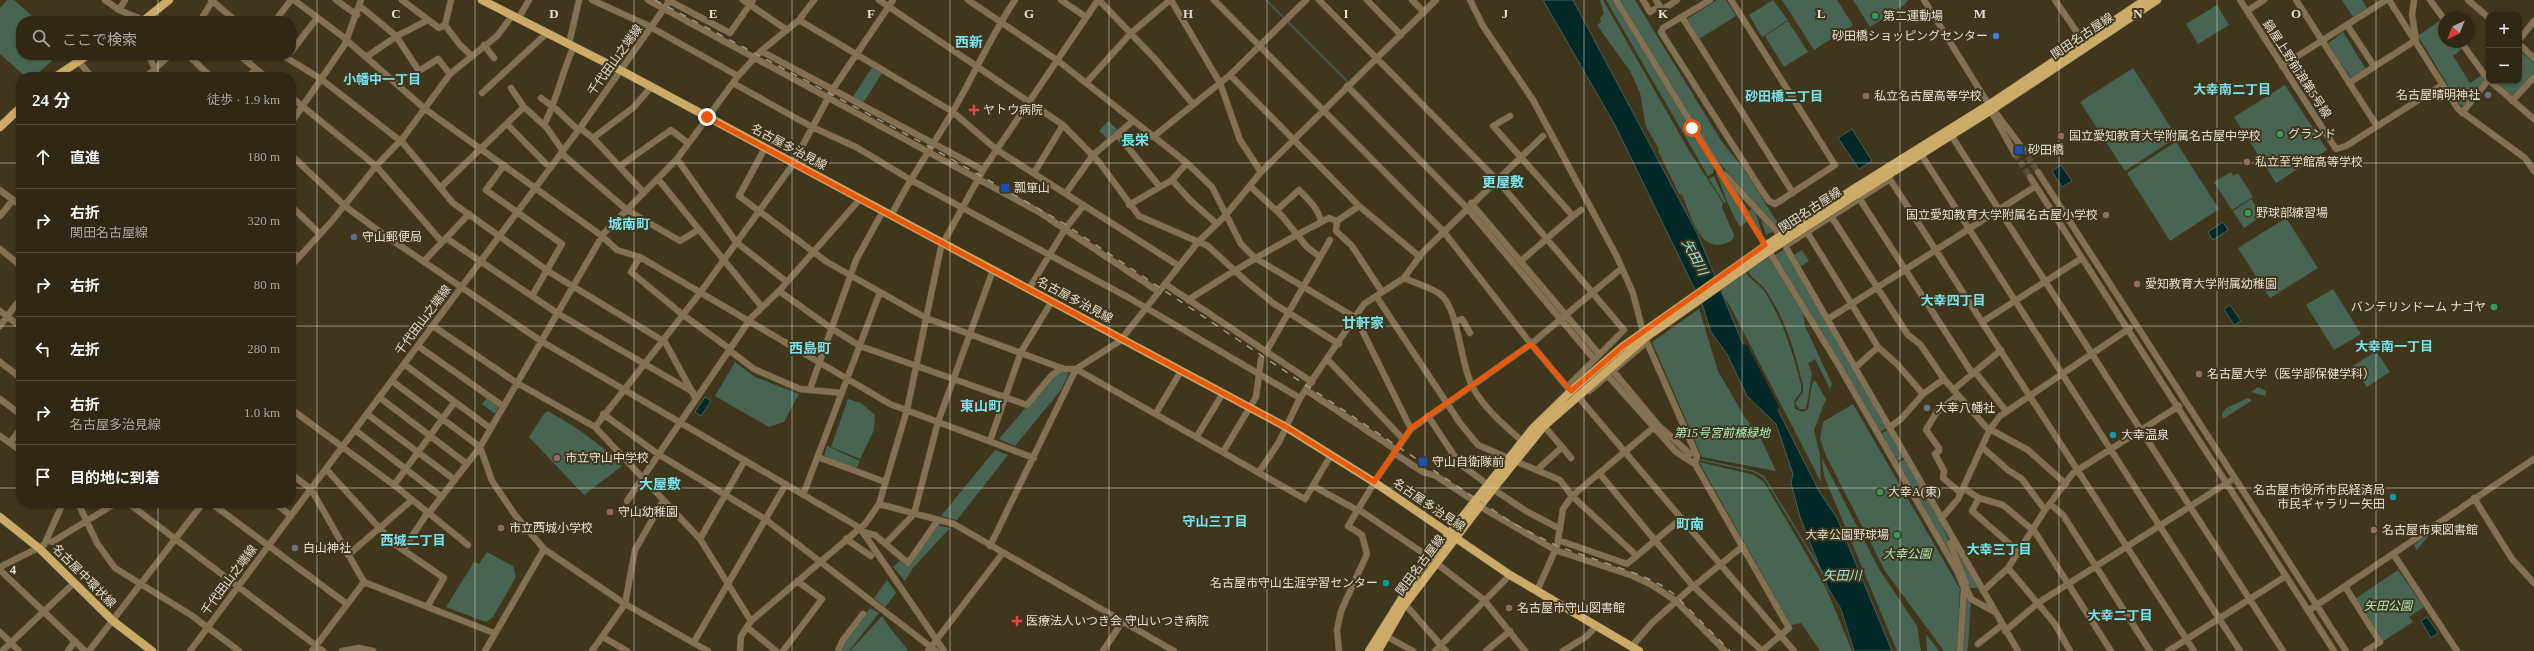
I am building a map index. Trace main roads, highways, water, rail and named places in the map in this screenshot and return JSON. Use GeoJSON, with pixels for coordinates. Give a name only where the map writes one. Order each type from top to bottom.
{"type":"FeatureCollection","features":[{"type":"Feature","properties":{"kind":"main road"},"geometry":{"type":"LineString","coordinates":[[150,16],[169,0]]}},
{"type":"Feature","properties":{"kind":"main road","name":"名古屋多治見線"},"geometry":{"type":"LineString","coordinates":[[482,0],[622,71],[1286,427],[1374,482],[1510,575],[1639,651]]}},
{"type":"Feature","properties":{"kind":"main road","name":"関田名古屋線"},"geometry":{"type":"LineString","coordinates":[[2085,44],[2145,0]]}},
{"type":"Feature","properties":{"kind":"main road","name":"関田名古屋線"},"geometry":{"type":"LineString","coordinates":[[1369,651],[1398,603],[1429,558],[1448,532],[1476,504],[1490,487],[1511,459],[1522,441],[1574,393],[1608,372],[1644,335],[1767,248],[1887,174],[1918,151],[1989,105],[2157,0]]}},
{"type":"Feature","properties":{"kind":"main road"},"geometry":{"type":"LineString","coordinates":[[62,72],[80,60]]}},
{"type":"Feature","properties":{"kind":"main road","name":"関田名古屋線"},"geometry":{"type":"LineString","coordinates":[[1918,151],[1951,135],[1989,105]]}},
{"type":"Feature","properties":{"kind":"main road"},"geometry":{"type":"LineString","coordinates":[[0,127],[16,112]]}},
{"type":"Feature","properties":{"kind":"main road","name":"関田名古屋線"},"geometry":{"type":"LineString","coordinates":[[1511,459],[1574,393]]}},
{"type":"Feature","properties":{"kind":"main road","name":"関田名古屋線"},"geometry":{"type":"LineString","coordinates":[[1378,651],[1405,604],[1456,538],[1476,504]]}},
{"type":"Feature","properties":{"kind":"main road","name":"名古屋中環状線"},"geometry":{"type":"LineString","coordinates":[[0,517],[40,549],[113,621],[152,651]]}},
{"type":"Feature","properties":{"kind":"water","name":"矢田川"},"geometry":{"type":"Polygon","coordinates":[[[1543,0],[1573,0],[1697,233],[1759,383],[1778,410],[1820,493],[1837,518],[1892,651],[1854,651],[1841,609],[1828,588],[1800,517],[1791,483],[1793,474],[1776,424],[1747,396],[1727,354],[1711,332],[1702,304],[1615,125],[1543,0]]]}},
{"type":"Feature","properties":{"kind":"water"},"geometry":{"type":"Polygon","coordinates":[[[1852,129],[1872,161],[1859,169],[1838,138],[1852,129]]]}},
{"type":"Feature","properties":{"kind":"water"},"geometry":{"type":"Polygon","coordinates":[[[2061,165],[2072,181],[2062,187],[2052,171],[2061,165]]]}},
{"type":"Feature","properties":{"kind":"water"},"geometry":{"type":"Polygon","coordinates":[[[2223,222],[2228,230],[2213,240],[2208,232],[2223,222]]]}},
{"type":"Feature","properties":{"kind":"water"},"geometry":{"type":"Polygon","coordinates":[[[2230,305],[2241,321],[2234,325],[2224,309],[2230,305]]]}},
{"type":"Feature","properties":{"kind":"water"},"geometry":{"type":"Polygon","coordinates":[[[705,397],[711,401],[701,416],[695,412],[705,397]]]}},
{"type":"Feature","properties":{"kind":"water"},"geometry":{"type":"Polygon","coordinates":[[[2427,617],[2438,633],[2431,638],[2421,621],[2427,617]]]}},
{"type":"Feature","properties":{"kind":"waterway"},"geometry":{"type":"LineString","coordinates":[[1266,0],[1285,19]]}},
{"type":"Feature","properties":{"kind":"waterway"},"geometry":{"type":"LineString","coordinates":[[1287,21],[1348,82]]}},
{"type":"Feature","properties":{"kind":"waterway"},"geometry":{"type":"LineString","coordinates":[[1351,85],[1369,104]]}},
{"type":"Feature","properties":{"kind":"waterway"},"geometry":{"type":"LineString","coordinates":[[1543,294],[1561,315]]}},
{"type":"Feature","properties":{"kind":"waterway"},"geometry":{"type":"LineString","coordinates":[[1564,318],[1595,355]]}},
{"type":"Feature","properties":{"kind":"waterway","name":"矢田川"},"geometry":{"type":"LineString","coordinates":[[1744,349],[1774,407]]}},
{"type":"Feature","properties":{"kind":"waterway"},"geometry":{"type":"LineString","coordinates":[[1612,375],[1625,390]]}},
{"type":"Feature","properties":{"kind":"waterway"},"geometry":{"type":"LineString","coordinates":[[1667,438],[1685,454]]}},
{"type":"Feature","properties":{"kind":"waterway"},"geometry":{"type":"LineString","coordinates":[[1697,459],[1753,471],[1764,477],[1824,575]]}},
{"type":"Feature","properties":{"kind":"tunnel"},"geometry":{"type":"LineString","coordinates":[[2023,149],[2038,172]]}},
{"type":"Feature","properties":{"kind":"tunnel"},"geometry":{"type":"LineString","coordinates":[[2015,154],[2030,177]]}},
{"type":"Feature","properties":{"kind":"railway"},"geometry":{"type":"LineString","coordinates":[[655,0],[930,147],[1060,221],[1514,524],[1557,546],[1640,575],[1661,585],[1674,594],[1730,651]]}},
{"type":"Feature","properties":{"kind":"place","name":"第二運動場"},"geometry":{"type":"Point","coordinates":[1875,16]}},
{"type":"Feature","properties":{"kind":"place","name":"砂田橋ショッピングセンター"},"geometry":{"type":"Point","coordinates":[1996,36]}},
{"type":"Feature","properties":{"kind":"place","name":"名古屋晴明神社"},"geometry":{"type":"Point","coordinates":[2488,95]}},
{"type":"Feature","properties":{"kind":"place","name":"私立名古屋高等学校"},"geometry":{"type":"Point","coordinates":[1866,96]}},
{"type":"Feature","properties":{"kind":"place","name":"ヤトウ病院"},"geometry":{"type":"Point","coordinates":[974,110]}},
{"type":"Feature","properties":{"kind":"place","name":"グランド"},"geometry":{"type":"Point","coordinates":[2280,134]}},
{"type":"Feature","properties":{"kind":"place","name":"国立愛知教育大学附属名古屋中学校"},"geometry":{"type":"Point","coordinates":[2061,136]}},
{"type":"Feature","properties":{"kind":"place","name":"砂田橋"},"geometry":{"type":"Point","coordinates":[2019,150]}},
{"type":"Feature","properties":{"kind":"place","name":"私立至学館高等学校"},"geometry":{"type":"Point","coordinates":[2247,162]}},
{"type":"Feature","properties":{"kind":"place","name":"瓢箪山"},"geometry":{"type":"Point","coordinates":[1005,188]}},
{"type":"Feature","properties":{"kind":"place","name":"野球部練習場"},"geometry":{"type":"Point","coordinates":[2248,213]}},
{"type":"Feature","properties":{"kind":"place","name":"国立愛知教育大学附属名古屋小学校"},"geometry":{"type":"Point","coordinates":[2106,215]}},
{"type":"Feature","properties":{"kind":"place","name":"守山郵便局"},"geometry":{"type":"Point","coordinates":[354,237]}},
{"type":"Feature","properties":{"kind":"place","name":"愛知教育大学附属幼稚園"},"geometry":{"type":"Point","coordinates":[2137,284]}},
{"type":"Feature","properties":{"kind":"place","name":"バンテリンドーム ナゴヤ"},"geometry":{"type":"Point","coordinates":[2494,307]}},
{"type":"Feature","properties":{"kind":"place","name":"名古屋大学（医学部保健学科）"},"geometry":{"type":"Point","coordinates":[2199,374]}},
{"type":"Feature","properties":{"kind":"place","name":"大幸八幡社"},"geometry":{"type":"Point","coordinates":[1927,408]}},
{"type":"Feature","properties":{"kind":"place","name":"大幸温泉"},"geometry":{"type":"Point","coordinates":[2113,435]}},
{"type":"Feature","properties":{"kind":"place","name":"市立守山中学校"},"geometry":{"type":"Point","coordinates":[557,458]}},
{"type":"Feature","properties":{"kind":"place","name":"守山自衛隊前"},"geometry":{"type":"Point","coordinates":[1423,462]}},
{"type":"Feature","properties":{"kind":"place","name":"大幸A(東)"},"geometry":{"type":"Point","coordinates":[1880,492]}},
{"type":"Feature","properties":{"kind":"place","name":"名古屋市役所市民経済局 市民ギャラリー矢田"},"geometry":{"type":"Point","coordinates":[2393,497]}},
{"type":"Feature","properties":{"kind":"place","name":"守山幼稚園"},"geometry":{"type":"Point","coordinates":[610,512]}},
{"type":"Feature","properties":{"kind":"place","name":"市立西城小学校"},"geometry":{"type":"Point","coordinates":[501,528]}},
{"type":"Feature","properties":{"kind":"place","name":"名古屋市東図書館"},"geometry":{"type":"Point","coordinates":[2374,530]}},
{"type":"Feature","properties":{"kind":"place","name":"大幸公園野球場"},"geometry":{"type":"Point","coordinates":[1897,535]}},
{"type":"Feature","properties":{"kind":"place","name":"白山神社"},"geometry":{"type":"Point","coordinates":[295,548]}},
{"type":"Feature","properties":{"kind":"place","name":"名古屋市守山生涯学習センター"},"geometry":{"type":"Point","coordinates":[1386,583]}},
{"type":"Feature","properties":{"kind":"place","name":"名古屋市守山図書館"},"geometry":{"type":"Point","coordinates":[1509,608]}},
{"type":"Feature","properties":{"kind":"place","name":"医療法人いつき会 守山いつき病院"},"geometry":{"type":"Point","coordinates":[1017,621]}},
{"type":"Feature","properties":{"kind":"district","name":"西新"},"geometry":{"type":"Point","coordinates":[969,42]}},
{"type":"Feature","properties":{"kind":"district","name":"小幡中一丁目"},"geometry":{"type":"Point","coordinates":[382,79]}},
{"type":"Feature","properties":{"kind":"district","name":"大幸南二丁目"},"geometry":{"type":"Point","coordinates":[2232,89]}},
{"type":"Feature","properties":{"kind":"district","name":"砂田橋二丁目"},"geometry":{"type":"Point","coordinates":[1784,96]}},
{"type":"Feature","properties":{"kind":"district","name":"長栄"},"geometry":{"type":"Point","coordinates":[1135,140]}},
{"type":"Feature","properties":{"kind":"district","name":"更屋敷"},"geometry":{"type":"Point","coordinates":[1503,182]}},
{"type":"Feature","properties":{"kind":"district","name":"城南町"},"geometry":{"type":"Point","coordinates":[629,224]}},
{"type":"Feature","properties":{"kind":"district","name":"大幸四丁目"},"geometry":{"type":"Point","coordinates":[1953,300]}},
{"type":"Feature","properties":{"kind":"district","name":"廿軒家"},"geometry":{"type":"Point","coordinates":[1363,323]}},
{"type":"Feature","properties":{"kind":"district","name":"大幸南一丁目"},"geometry":{"type":"Point","coordinates":[2394,346]}},
{"type":"Feature","properties":{"kind":"district","name":"西島町"},"geometry":{"type":"Point","coordinates":[810,348]}},
{"type":"Feature","properties":{"kind":"district","name":"東山町"},"geometry":{"type":"Point","coordinates":[981,406]}},
{"type":"Feature","properties":{"kind":"district","name":"大屋敷"},"geometry":{"type":"Point","coordinates":[660,484]}},
{"type":"Feature","properties":{"kind":"district","name":"守山三丁目"},"geometry":{"type":"Point","coordinates":[1215,521]}},
{"type":"Feature","properties":{"kind":"district","name":"町南"},"geometry":{"type":"Point","coordinates":[1690,524]}},
{"type":"Feature","properties":{"kind":"district","name":"西城二丁目"},"geometry":{"type":"Point","coordinates":[413,540]}},
{"type":"Feature","properties":{"kind":"district","name":"大幸三丁目"},"geometry":{"type":"Point","coordinates":[1999,549]}},
{"type":"Feature","properties":{"kind":"district","name":"大幸二丁目"},"geometry":{"type":"Point","coordinates":[2120,615]}},
{"type":"Feature","properties":{"kind":"park label","name":"第15号宮前橋緑地"},"geometry":{"type":"Point","coordinates":[1722,433]}},
{"type":"Feature","properties":{"kind":"park label","name":"大幸公園"},"geometry":{"type":"Point","coordinates":[1907,554]}},
{"type":"Feature","properties":{"kind":"park label","name":"矢田公園"},"geometry":{"type":"Point","coordinates":[2388,606]}}]}
